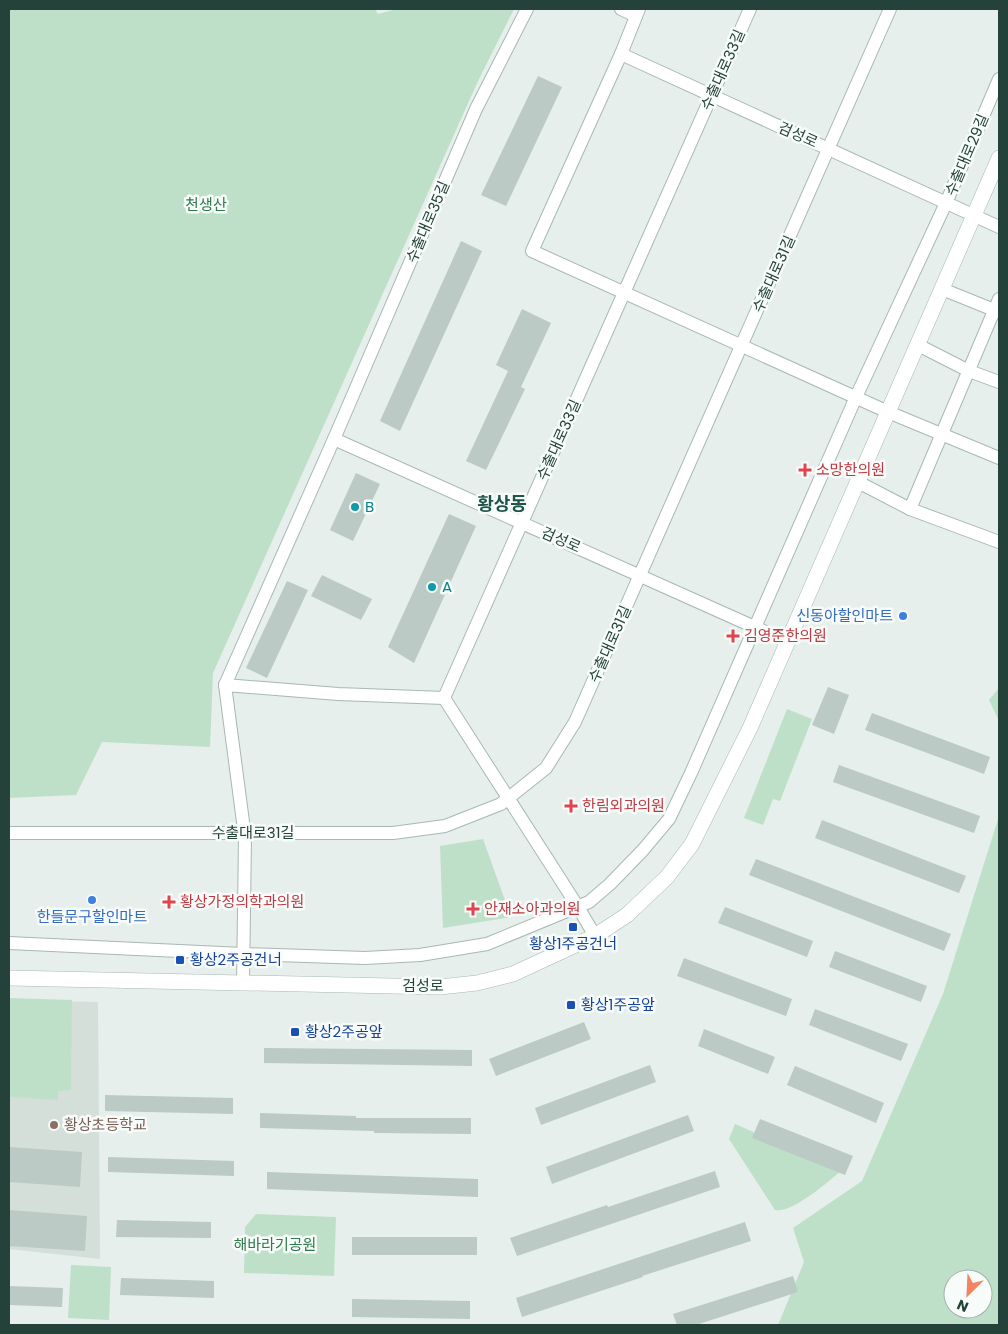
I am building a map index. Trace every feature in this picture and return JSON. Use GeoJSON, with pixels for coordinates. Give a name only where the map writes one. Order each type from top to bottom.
{"type":"FeatureCollection","features":[{"type":"Feature","properties":{"kind":"street","name":"수출대로35길"},"geometry":{"type":"LineString","coordinates":[[225,685],[334,439],[476,109],[527,9]]}},
{"type":"Feature","properties":{"kind":"street"},"geometry":{"type":"LineString","coordinates":[[621,9],[638,12],[621,54],[532,250],[856,398],[999,458]]}},
{"type":"Feature","properties":{"kind":"street","name":"수출대로33길"},"geometry":{"type":"LineString","coordinates":[[444,698],[750,9]]}},
{"type":"Feature","properties":{"kind":"street","name":"수출대로31길"},"geometry":{"type":"LineString","coordinates":[[9,833],[393,833],[445,826],[501,804],[546,768],[576,722],[890,9]]}},
{"type":"Feature","properties":{"kind":"street","name":"검성로"},"geometry":{"type":"LineString","coordinates":[[621,54],[999,227]]}},
{"type":"Feature","properties":{"kind":"street","name":"수출대로29길"},"geometry":{"type":"LineString","coordinates":[[9,943],[365,958],[420,955],[487,944],[589,902],[610,884],[643,850],[669,819],[756,628],[856,398],[946,203],[999,79]]}},
{"type":"Feature","properties":{"kind":"street","name":"검성로"},"geometry":{"type":"LineString","coordinates":[[9,978],[440,987],[477,984],[513,974],[595,936],[627,914],[667,877],[692,844],[750,728],[999,158]]}},
{"type":"Feature","properties":{"kind":"street"},"geometry":{"type":"LineString","coordinates":[[910,509],[941,434],[998,307],[942,288]]}},
{"type":"Feature","properties":{"kind":"street"},"geometry":{"type":"LineString","coordinates":[[918,345],[969,371],[999,382]]}},
{"type":"Feature","properties":{"kind":"street","name":"검성로"},"geometry":{"type":"LineString","coordinates":[[334,439],[788,642]]}},
{"type":"Feature","properties":{"kind":"street"},"geometry":{"type":"LineString","coordinates":[[858,482],[910,509],[999,542]]}},
{"type":"Feature","properties":{"kind":"street"},"geometry":{"type":"LineString","coordinates":[[242,983],[245,833],[225,685],[338,694],[444,698],[595,936]]}},
{"type":"Feature","properties":{"kind":"shaded area","name":"황상초등학교"},"geometry":{"type":"Polygon","coordinates":[[[9,1000],[98,1002],[100,1259],[9,1249],[9,1000]]]}},
{"type":"Feature","properties":{"kind":"green space","name":"천생산"},"geometry":{"type":"Polygon","coordinates":[[[9,9],[375,9],[378,14],[397,9],[514,9],[478,81],[213,673],[210,747],[102,742],[76,795],[9,798],[9,9]]]}},
{"type":"Feature","properties":{"kind":"green space"},"geometry":{"type":"Polygon","coordinates":[[[999,688],[999,721],[989,700],[999,688]]]}},
{"type":"Feature","properties":{"kind":"green space"},"geometry":{"type":"Polygon","coordinates":[[[787,709],[812,719],[780,801],[773,799],[763,825],[744,818],[787,709]]]}},
{"type":"Feature","properties":{"kind":"green space"},"geometry":{"type":"Polygon","coordinates":[[[999,816],[999,1325],[778,1325],[804,1262],[793,1228],[862,1181],[943,994],[999,816]]]}},
{"type":"Feature","properties":{"kind":"green space"},"geometry":{"type":"Polygon","coordinates":[[[483,839],[511,917],[443,928],[440,846],[483,839]]]}},
{"type":"Feature","properties":{"kind":"green space"},"geometry":{"type":"Polygon","coordinates":[[[9,998],[72,1000],[71,1090],[58,1091],[58,1100],[9,1097],[9,998]]]}},
{"type":"Feature","properties":{"kind":"green space"},"geometry":{"type":"Polygon","coordinates":[[[735,1124],[842,1170],[820,1189],[800,1202],[782,1210],[775,1210],[729,1139],[735,1124]]]}},
{"type":"Feature","properties":{"kind":"green space","name":"해바라기공원"},"geometry":{"type":"Polygon","coordinates":[[[256,1214],[336,1217],[334,1276],[244,1273],[245,1227],[256,1214]]]}},
{"type":"Feature","properties":{"kind":"green space"},"geometry":{"type":"Polygon","coordinates":[[[71,1265],[111,1267],[109,1320],[68,1318],[71,1265]]]}},
{"type":"Feature","properties":{"kind":"building"},"geometry":{"type":"Polygon","coordinates":[[[538,76],[562,87],[506,206],[481,195],[538,76]]]}},
{"type":"Feature","properties":{"kind":"building"},"geometry":{"type":"Polygon","coordinates":[[[461,241],[482,251],[400,431],[380,421],[461,241]]]}},
{"type":"Feature","properties":{"kind":"building"},"geometry":{"type":"Polygon","coordinates":[[[522,309],[551,323],[521,387],[525,389],[486,470],[466,461],[508,371],[496,365],[522,309]]]}},
{"type":"Feature","properties":{"kind":"building","name":"B"},"geometry":{"type":"Polygon","coordinates":[[[356,473],[380,484],[353,541],[330,530],[356,473]]]}},
{"type":"Feature","properties":{"kind":"building","name":"A"},"geometry":{"type":"Polygon","coordinates":[[[449,514],[476,526],[414,663],[388,647],[449,514]]]}},
{"type":"Feature","properties":{"kind":"building"},"geometry":{"type":"Polygon","coordinates":[[[322,575],[372,599],[361,620],[311,596],[322,575]]]}},
{"type":"Feature","properties":{"kind":"building"},"geometry":{"type":"Polygon","coordinates":[[[287,581],[308,590],[267,678],[246,668],[287,581]]]}},
{"type":"Feature","properties":{"kind":"building"},"geometry":{"type":"Polygon","coordinates":[[[828,687],[849,695],[834,734],[812,725],[828,687]]]}},
{"type":"Feature","properties":{"kind":"building"},"geometry":{"type":"Polygon","coordinates":[[[872,713],[990,757],[984,774],[865,730],[872,713]]]}},
{"type":"Feature","properties":{"kind":"building"},"geometry":{"type":"Polygon","coordinates":[[[839,765],[980,816],[974,833],[833,782],[839,765]]]}},
{"type":"Feature","properties":{"kind":"building"},"geometry":{"type":"Polygon","coordinates":[[[822,820],[966,876],[959,893],[815,838],[822,820]]]}},
{"type":"Feature","properties":{"kind":"building"},"geometry":{"type":"Polygon","coordinates":[[[756,859],[951,934],[944,951],[749,875],[756,859]]]}},
{"type":"Feature","properties":{"kind":"building"},"geometry":{"type":"Polygon","coordinates":[[[725,907],[813,941],[807,957],[718,923],[725,907]]]}},
{"type":"Feature","properties":{"kind":"building"},"geometry":{"type":"Polygon","coordinates":[[[835,951],[927,986],[921,1002],[829,967],[835,951]]]}},
{"type":"Feature","properties":{"kind":"building"},"geometry":{"type":"Polygon","coordinates":[[[684,958],[792,999],[786,1016],[677,976],[684,958]]]}},
{"type":"Feature","properties":{"kind":"building"},"geometry":{"type":"Polygon","coordinates":[[[815,1009],[908,1044],[901,1061],[809,1025],[815,1009]]]}},
{"type":"Feature","properties":{"kind":"building"},"geometry":{"type":"Polygon","coordinates":[[[584,1022],[591,1039],[496,1076],[489,1059],[584,1022]]]}},
{"type":"Feature","properties":{"kind":"building"},"geometry":{"type":"Polygon","coordinates":[[[704,1029],[775,1057],[768,1074],[698,1046],[704,1029]]]}},
{"type":"Feature","properties":{"kind":"building"},"geometry":{"type":"Polygon","coordinates":[[[264,1048],[472,1050],[472,1066],[264,1063],[264,1048]]]}},
{"type":"Feature","properties":{"kind":"building"},"geometry":{"type":"Polygon","coordinates":[[[650,1065],[656,1082],[541,1125],[535,1108],[650,1065]]]}},
{"type":"Feature","properties":{"kind":"building"},"geometry":{"type":"Polygon","coordinates":[[[795,1066],[884,1103],[876,1123],[787,1085],[795,1066]]]}},
{"type":"Feature","properties":{"kind":"building"},"geometry":{"type":"Polygon","coordinates":[[[105,1095],[233,1098],[233,1114],[105,1111],[105,1095]]]}},
{"type":"Feature","properties":{"kind":"building"},"geometry":{"type":"Polygon","coordinates":[[[260,1113],[356,1116],[356,1118],[471,1118],[471,1134],[374,1133],[374,1131],[260,1128],[260,1113]]]}},
{"type":"Feature","properties":{"kind":"building"},"geometry":{"type":"Polygon","coordinates":[[[688,1115],[694,1131],[552,1184],[546,1167],[688,1115]]]}},
{"type":"Feature","properties":{"kind":"building"},"geometry":{"type":"Polygon","coordinates":[[[760,1119],[853,1156],[845,1175],[752,1138],[760,1119]]]}},
{"type":"Feature","properties":{"kind":"building"},"geometry":{"type":"Polygon","coordinates":[[[9,1147],[82,1152],[80,1187],[9,1182],[9,1147]]]}},
{"type":"Feature","properties":{"kind":"building"},"geometry":{"type":"Polygon","coordinates":[[[108,1157],[234,1161],[234,1176],[108,1172],[108,1157]]]}},
{"type":"Feature","properties":{"kind":"building"},"geometry":{"type":"Polygon","coordinates":[[[715,1171],[720,1187],[517,1256],[510,1238],[607,1205],[608,1207],[715,1171]]]}},
{"type":"Feature","properties":{"kind":"building"},"geometry":{"type":"Polygon","coordinates":[[[267,1172],[478,1179],[478,1197],[267,1189],[267,1172]]]}},
{"type":"Feature","properties":{"kind":"building"},"geometry":{"type":"Polygon","coordinates":[[[9,1210],[87,1216],[85,1251],[9,1246],[9,1210]]]}},
{"type":"Feature","properties":{"kind":"building"},"geometry":{"type":"Polygon","coordinates":[[[117,1220],[211,1222],[211,1238],[116,1237],[117,1220]]]}},
{"type":"Feature","properties":{"kind":"building"},"geometry":{"type":"Polygon","coordinates":[[[745,1222],[751,1241],[522,1317],[516,1298],[745,1222]]]}},
{"type":"Feature","properties":{"kind":"building"},"geometry":{"type":"Polygon","coordinates":[[[352,1237],[477,1237],[477,1255],[352,1255],[352,1237]]]}},
{"type":"Feature","properties":{"kind":"building"},"geometry":{"type":"Polygon","coordinates":[[[793,1276],[798,1292],[696,1325],[677,1325],[673,1314],[793,1276]]]}},
{"type":"Feature","properties":{"kind":"building"},"geometry":{"type":"Polygon","coordinates":[[[121,1278],[214,1281],[214,1298],[120,1295],[121,1278]]]}},
{"type":"Feature","properties":{"kind":"building"},"geometry":{"type":"Polygon","coordinates":[[[9,1286],[63,1288],[62,1307],[9,1305],[9,1286]]]}},
{"type":"Feature","properties":{"kind":"building"},"geometry":{"type":"Polygon","coordinates":[[[352,1299],[470,1301],[470,1319],[352,1317],[352,1299]]]}},
{"type":"Feature","properties":{"kind":"place","name":"소망한의원"},"geometry":{"type":"Point","coordinates":[805,470]}},
{"type":"Feature","properties":{"kind":"place","name":"B"},"geometry":{"type":"Point","coordinates":[355,507]}},
{"type":"Feature","properties":{"kind":"place","name":"A"},"geometry":{"type":"Point","coordinates":[432,587]}},
{"type":"Feature","properties":{"kind":"place","name":"신동아할인마트"},"geometry":{"type":"Point","coordinates":[903,616]}},
{"type":"Feature","properties":{"kind":"place","name":"김영준한의원"},"geometry":{"type":"Point","coordinates":[733,636]}},
{"type":"Feature","properties":{"kind":"place","name":"한림외과의원"},"geometry":{"type":"Point","coordinates":[571,806]}},
{"type":"Feature","properties":{"kind":"place","name":"한들문구할인마트"},"geometry":{"type":"Point","coordinates":[92,900]}},
{"type":"Feature","properties":{"kind":"place","name":"황상가정의학과의원"},"geometry":{"type":"Point","coordinates":[169,902]}},
{"type":"Feature","properties":{"kind":"place","name":"안재소아과의원"},"geometry":{"type":"Point","coordinates":[473,909]}},
{"type":"Feature","properties":{"kind":"place","name":"황상1주공건너"},"geometry":{"type":"Point","coordinates":[573,927]}},
{"type":"Feature","properties":{"kind":"place","name":"황상2주공건너"},"geometry":{"type":"Point","coordinates":[180,960]}},
{"type":"Feature","properties":{"kind":"place","name":"황상1주공앞"},"geometry":{"type":"Point","coordinates":[571,1005]}},
{"type":"Feature","properties":{"kind":"place","name":"황상2주공앞"},"geometry":{"type":"Point","coordinates":[295,1032]}},
{"type":"Feature","properties":{"kind":"place","name":"황상초등학교"},"geometry":{"type":"Point","coordinates":[54,1125]}},
{"type":"Feature","properties":{"kind":"district","name":"황상동"},"geometry":{"type":"Point","coordinates":[502,504]}}]}
